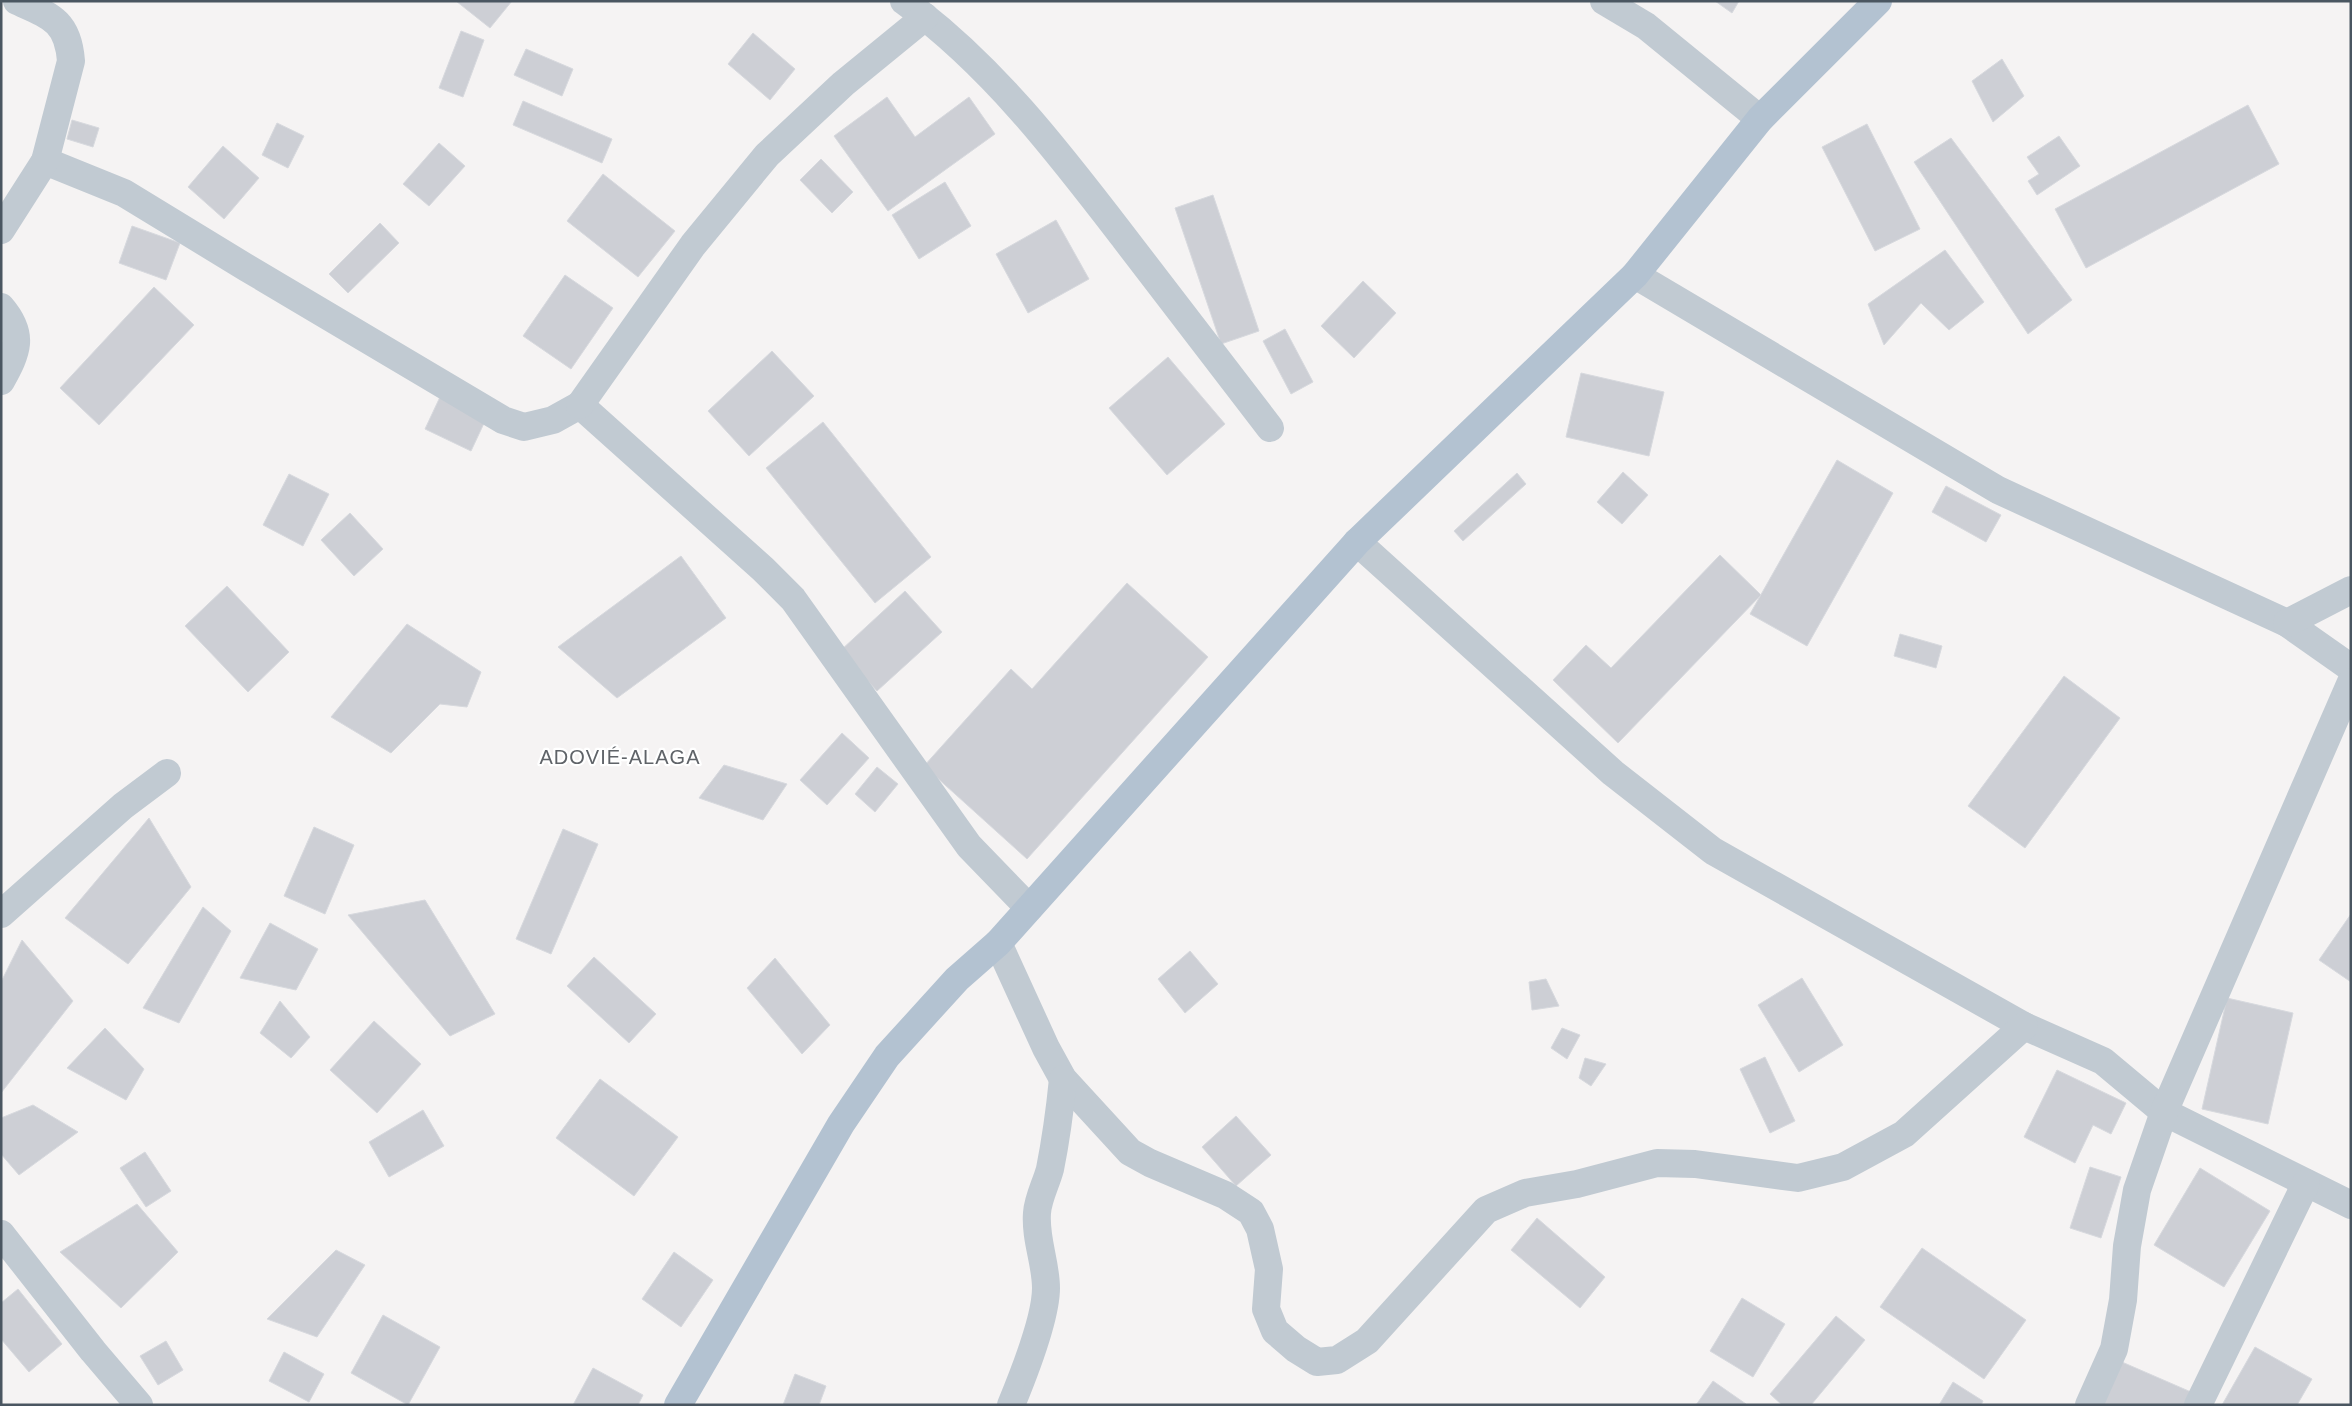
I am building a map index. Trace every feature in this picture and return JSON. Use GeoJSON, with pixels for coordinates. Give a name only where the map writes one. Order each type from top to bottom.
{"type":"FeatureCollection","features":[{"type":"Feature","properties":{"kind":"main road"},"geometry":{"type":"LineString","coordinates":[[678,1405],[841,1124],[887,1056],[957,980],[998,943],[1357,542],[1635,275],[1760,120],[1878,1]]}},
{"type":"Feature","properties":{"kind":"street"},"geometry":{"type":"LineString","coordinates":[[1,230],[45,161],[71,61],[70,44],[63,27],[54,20],[17,1]]}},
{"type":"Feature","properties":{"kind":"street"},"geometry":{"type":"LineString","coordinates":[[1604,1],[1646,26],[1760,120]]}},
{"type":"Feature","properties":{"kind":"street"},"geometry":{"type":"LineString","coordinates":[[1628,1],[1646,26]]}},
{"type":"Feature","properties":{"kind":"street"},"geometry":{"type":"LineString","coordinates":[[45,161],[124,192],[247,268],[504,420],[524,427],[553,420],[580,405],[693,245],[767,154],[842,84],[915,9],[984,69],[1068,165],[1270,428]]}},
{"type":"Feature","properties":{"kind":"street"},"geometry":{"type":"LineString","coordinates":[[1635,275],[1998,490],[2287,623],[2351,668]]}},
{"type":"Feature","properties":{"kind":"street"},"geometry":{"type":"LineString","coordinates":[[1,307],[16,331],[17,343],[14,357],[1,381]]}},
{"type":"Feature","properties":{"kind":"street"},"geometry":{"type":"LineString","coordinates":[[580,405],[763,569],[793,599],[969,846],[1029,908]]}},
{"type":"Feature","properties":{"kind":"street"},"geometry":{"type":"LineString","coordinates":[[1357,542],[1613,773],[1713,851],[2024,1026],[2102,1061],[2164,1112],[2351,1205]]}},
{"type":"Feature","properties":{"kind":"street"},"geometry":{"type":"LineString","coordinates":[[2287,623],[2351,590]]}},
{"type":"Feature","properties":{"kind":"street"},"geometry":{"type":"LineString","coordinates":[[2089,1405],[2114,1349],[2123,1300],[2127,1246],[2136,1190],[2164,1112],[2351,682]]}},
{"type":"Feature","properties":{"kind":"street"},"geometry":{"type":"LineString","coordinates":[[1,914],[123,806],[167,773]]}},
{"type":"Feature","properties":{"kind":"street"},"geometry":{"type":"LineString","coordinates":[[998,943],[1046,1048],[1063,1079],[1130,1152],[1150,1163],[1225,1195],[1251,1212],[1260,1229],[1269,1269],[1266,1309],[1269,1316],[1276,1331],[1296,1349],[1316,1362],[1337,1360],[1367,1341],[1486,1210],[1525,1193],[1577,1184],[1657,1162],[1695,1164],[1798,1178],[1842,1167],[1904,1134],[2024,1026]]}},
{"type":"Feature","properties":{"kind":"street"},"geometry":{"type":"LineString","coordinates":[[1011,1405],[1028,1361],[1042,1313],[1046,1290],[1036,1226],[1037,1210],[1049,1171],[1057,1129],[1063,1079]]}},
{"type":"Feature","properties":{"kind":"street"},"geometry":{"type":"LineString","coordinates":[[2198,1405],[2306,1183]]}},
{"type":"Feature","properties":{"kind":"street"},"geometry":{"type":"LineString","coordinates":[[1,1234],[92,1351],[139,1405]]}},
{"type":"Feature","properties":{"kind":"building"},"geometry":{"type":"Polygon","coordinates":[[[456,1],[512,1],[490,28],[456,1]]]}},
{"type":"Feature","properties":{"kind":"building"},"geometry":{"type":"Polygon","coordinates":[[[1715,1],[1739,1],[1732,13],[1715,1]]]}},
{"type":"Feature","properties":{"kind":"building"},"geometry":{"type":"Polygon","coordinates":[[[461,31],[484,40],[463,97],[439,88],[461,31]]]}},
{"type":"Feature","properties":{"kind":"building"},"geometry":{"type":"Polygon","coordinates":[[[753,33],[795,69],[770,100],[728,64],[753,33]]]}},
{"type":"Feature","properties":{"kind":"building"},"geometry":{"type":"Polygon","coordinates":[[[526,49],[573,69],[562,96],[514,75],[526,49]]]}},
{"type":"Feature","properties":{"kind":"building"},"geometry":{"type":"Polygon","coordinates":[[[2002,59],[2024,96],[1993,122],[1972,81],[2002,59]]]}},
{"type":"Feature","properties":{"kind":"building"},"geometry":{"type":"Polygon","coordinates":[[[887,97],[915,137],[969,97],[995,134],[888,211],[834,136],[887,97]]]}},
{"type":"Feature","properties":{"kind":"building"},"geometry":{"type":"Polygon","coordinates":[[[523,101],[612,139],[602,163],[513,125],[523,101]]]}},
{"type":"Feature","properties":{"kind":"building"},"geometry":{"type":"Polygon","coordinates":[[[2248,105],[2279,164],[2086,268],[2055,209],[2248,105]]]}},
{"type":"Feature","properties":{"kind":"building"},"geometry":{"type":"Polygon","coordinates":[[[72,120],[99,128],[93,147],[67,139],[72,120]]]}},
{"type":"Feature","properties":{"kind":"building"},"geometry":{"type":"Polygon","coordinates":[[[277,123],[304,136],[288,168],[262,155],[277,123]]]}},
{"type":"Feature","properties":{"kind":"building"},"geometry":{"type":"Polygon","coordinates":[[[1867,124],[1920,229],[1875,251],[1822,147],[1867,124]]]}},
{"type":"Feature","properties":{"kind":"building"},"geometry":{"type":"Polygon","coordinates":[[[2059,136],[2080,166],[2037,195],[2028,181],[2039,174],[2027,157],[2059,136]]]}},
{"type":"Feature","properties":{"kind":"building"},"geometry":{"type":"Polygon","coordinates":[[[1951,138],[2072,300],[2028,334],[1914,162],[1951,138]]]}},
{"type":"Feature","properties":{"kind":"building"},"geometry":{"type":"Polygon","coordinates":[[[439,143],[465,166],[429,206],[403,184],[439,143]]]}},
{"type":"Feature","properties":{"kind":"building"},"geometry":{"type":"Polygon","coordinates":[[[223,146],[259,178],[224,219],[188,187],[223,146]]]}},
{"type":"Feature","properties":{"kind":"building"},"geometry":{"type":"Polygon","coordinates":[[[821,159],[853,192],[832,213],[800,180],[821,159]]]}},
{"type":"Feature","properties":{"kind":"building"},"geometry":{"type":"Polygon","coordinates":[[[603,174],[675,231],[638,277],[567,221],[603,174]]]}},
{"type":"Feature","properties":{"kind":"building"},"geometry":{"type":"Polygon","coordinates":[[[945,182],[971,226],[919,259],[892,215],[945,182]]]}},
{"type":"Feature","properties":{"kind":"building"},"geometry":{"type":"Polygon","coordinates":[[[1213,195],[1259,331],[1221,344],[1175,208],[1213,195]]]}},
{"type":"Feature","properties":{"kind":"building"},"geometry":{"type":"Polygon","coordinates":[[[1056,220],[1089,279],[1028,313],[996,254],[1056,220]]]}},
{"type":"Feature","properties":{"kind":"building"},"geometry":{"type":"Polygon","coordinates":[[[380,223],[399,243],[348,293],[329,274],[380,223]]]}},
{"type":"Feature","properties":{"kind":"building"},"geometry":{"type":"Polygon","coordinates":[[[132,226],[180,243],[166,280],[119,263],[132,226]]]}},
{"type":"Feature","properties":{"kind":"building"},"geometry":{"type":"Polygon","coordinates":[[[1945,250],[1984,302],[1949,330],[1921,303],[1884,345],[1868,304],[1945,250]]]}},
{"type":"Feature","properties":{"kind":"building"},"geometry":{"type":"Polygon","coordinates":[[[565,275],[613,308],[571,369],[523,336],[565,275]]]}},
{"type":"Feature","properties":{"kind":"building"},"geometry":{"type":"Polygon","coordinates":[[[1363,281],[1396,313],[1354,358],[1321,326],[1363,281]]]}},
{"type":"Feature","properties":{"kind":"building"},"geometry":{"type":"Polygon","coordinates":[[[154,287],[194,325],[99,425],[60,388],[154,287]]]}},
{"type":"Feature","properties":{"kind":"building"},"geometry":{"type":"Polygon","coordinates":[[[1285,329],[1313,382],[1291,394],[1263,341],[1285,329]]]}},
{"type":"Feature","properties":{"kind":"building"},"geometry":{"type":"Polygon","coordinates":[[[772,351],[814,396],[749,456],[708,411],[772,351]]]}},
{"type":"Feature","properties":{"kind":"building"},"geometry":{"type":"Polygon","coordinates":[[[1168,357],[1225,424],[1167,475],[1109,408],[1168,357]]]}},
{"type":"Feature","properties":{"kind":"building"},"geometry":{"type":"Polygon","coordinates":[[[1581,373],[1664,392],[1649,456],[1566,437],[1581,373]]]}},
{"type":"Feature","properties":{"kind":"building"},"geometry":{"type":"Polygon","coordinates":[[[440,397],[486,419],[471,451],[425,429],[440,397]]]}},
{"type":"Feature","properties":{"kind":"building"},"geometry":{"type":"Polygon","coordinates":[[[823,422],[931,557],[875,603],[766,468],[823,422]]]}},
{"type":"Feature","properties":{"kind":"building"},"geometry":{"type":"Polygon","coordinates":[[[1837,460],[1893,493],[1807,646],[1750,614],[1837,460]]]}},
{"type":"Feature","properties":{"kind":"building"},"geometry":{"type":"Polygon","coordinates":[[[1623,472],[1648,495],[1622,524],[1597,502],[1623,472]]]}},
{"type":"Feature","properties":{"kind":"building"},"geometry":{"type":"Polygon","coordinates":[[[1517,473],[1526,484],[1463,541],[1454,531],[1517,473]]]}},
{"type":"Feature","properties":{"kind":"building"},"geometry":{"type":"Polygon","coordinates":[[[289,474],[329,494],[303,546],[263,525],[289,474]]]}},
{"type":"Feature","properties":{"kind":"building"},"geometry":{"type":"Polygon","coordinates":[[[1946,486],[2001,515],[1986,542],[1932,512],[1946,486]]]}},
{"type":"Feature","properties":{"kind":"building"},"geometry":{"type":"Polygon","coordinates":[[[350,513],[383,549],[354,576],[321,540],[350,513]]]}},
{"type":"Feature","properties":{"kind":"building"},"geometry":{"type":"Polygon","coordinates":[[[1720,555],[1761,595],[1618,743],[1553,680],[1586,645],[1611,668],[1720,555]]]}},
{"type":"Feature","properties":{"kind":"building"},"geometry":{"type":"Polygon","coordinates":[[[681,556],[726,618],[617,698],[558,647],[681,556]]]}},
{"type":"Feature","properties":{"kind":"building"},"geometry":{"type":"Polygon","coordinates":[[[1127,583],[1208,657],[1027,859],[924,766],[1011,669],[1032,689],[1127,583]]]}},
{"type":"Feature","properties":{"kind":"building"},"geometry":{"type":"Polygon","coordinates":[[[227,586],[289,652],[248,692],[185,626],[227,586]]]}},
{"type":"Feature","properties":{"kind":"building"},"geometry":{"type":"Polygon","coordinates":[[[905,591],[942,632],[877,691],[840,651],[905,591]]]}},
{"type":"Feature","properties":{"kind":"building"},"geometry":{"type":"Polygon","coordinates":[[[407,624],[481,672],[467,707],[440,704],[391,753],[331,717],[407,624]]]}},
{"type":"Feature","properties":{"kind":"building"},"geometry":{"type":"Polygon","coordinates":[[[1900,634],[1942,646],[1936,668],[1894,656],[1900,634]]]}},
{"type":"Feature","properties":{"kind":"building"},"geometry":{"type":"Polygon","coordinates":[[[2064,676],[2120,718],[2025,848],[1968,806],[2064,676]]]}},
{"type":"Feature","properties":{"kind":"building"},"geometry":{"type":"Polygon","coordinates":[[[842,733],[869,758],[827,805],[800,780],[842,733]]]}},
{"type":"Feature","properties":{"kind":"building"},"geometry":{"type":"Polygon","coordinates":[[[724,765],[787,784],[763,820],[699,798],[724,765]]]}},
{"type":"Feature","properties":{"kind":"building"},"geometry":{"type":"Polygon","coordinates":[[[877,767],[898,784],[875,812],[855,794],[877,767]]]}},
{"type":"Feature","properties":{"kind":"building"},"geometry":{"type":"Polygon","coordinates":[[[149,818],[191,887],[128,964],[65,918],[149,818]]]}},
{"type":"Feature","properties":{"kind":"building"},"geometry":{"type":"Polygon","coordinates":[[[314,827],[354,845],[325,914],[284,896],[314,827]]]}},
{"type":"Feature","properties":{"kind":"building"},"geometry":{"type":"Polygon","coordinates":[[[563,829],[598,844],[551,954],[516,939],[563,829]]]}},
{"type":"Feature","properties":{"kind":"building"},"geometry":{"type":"Polygon","coordinates":[[[425,900],[495,1014],[450,1036],[348,915],[425,900]]]}},
{"type":"Feature","properties":{"kind":"building"},"geometry":{"type":"Polygon","coordinates":[[[203,907],[231,931],[179,1023],[143,1008],[203,907]]]}},
{"type":"Feature","properties":{"kind":"building"},"geometry":{"type":"Polygon","coordinates":[[[2351,914],[2351,982],[2319,960],[2351,914]]]}},
{"type":"Feature","properties":{"kind":"building"},"geometry":{"type":"Polygon","coordinates":[[[270,923],[318,949],[296,990],[240,978],[270,923]]]}},
{"type":"Feature","properties":{"kind":"building"},"geometry":{"type":"Polygon","coordinates":[[[22,940],[73,1001],[1,1093],[1,982],[22,940]]]}},
{"type":"Feature","properties":{"kind":"building"},"geometry":{"type":"Polygon","coordinates":[[[1190,951],[1218,984],[1185,1013],[1158,979],[1190,951]]]}},
{"type":"Feature","properties":{"kind":"building"},"geometry":{"type":"Polygon","coordinates":[[[594,957],[656,1014],[629,1043],[567,986],[594,957]]]}},
{"type":"Feature","properties":{"kind":"building"},"geometry":{"type":"Polygon","coordinates":[[[775,958],[830,1025],[802,1054],[747,988],[775,958]]]}},
{"type":"Feature","properties":{"kind":"building"},"geometry":{"type":"Polygon","coordinates":[[[1802,978],[1843,1045],[1799,1072],[1758,1005],[1802,978]]]}},
{"type":"Feature","properties":{"kind":"building"},"geometry":{"type":"Polygon","coordinates":[[[1546,979],[1559,1006],[1532,1010],[1529,982],[1546,979]]]}},
{"type":"Feature","properties":{"kind":"building"},"geometry":{"type":"Polygon","coordinates":[[[2227,998],[2293,1013],[2268,1124],[2202,1109],[2227,998]]]}},
{"type":"Feature","properties":{"kind":"building"},"geometry":{"type":"Polygon","coordinates":[[[280,1001],[310,1037],[291,1058],[260,1033],[280,1001]]]}},
{"type":"Feature","properties":{"kind":"building"},"geometry":{"type":"Polygon","coordinates":[[[374,1021],[421,1064],[377,1113],[330,1070],[374,1021]]]}},
{"type":"Feature","properties":{"kind":"building"},"geometry":{"type":"Polygon","coordinates":[[[105,1028],[144,1069],[126,1100],[67,1068],[105,1028]]]}},
{"type":"Feature","properties":{"kind":"building"},"geometry":{"type":"Polygon","coordinates":[[[1562,1028],[1580,1035],[1567,1059],[1551,1048],[1562,1028]]]}},
{"type":"Feature","properties":{"kind":"building"},"geometry":{"type":"Polygon","coordinates":[[[1765,1057],[1795,1121],[1770,1133],[1740,1069],[1765,1057]]]}},
{"type":"Feature","properties":{"kind":"building"},"geometry":{"type":"Polygon","coordinates":[[[1585,1058],[1606,1064],[1591,1086],[1579,1078],[1585,1058]]]}},
{"type":"Feature","properties":{"kind":"building"},"geometry":{"type":"Polygon","coordinates":[[[2057,1070],[2126,1103],[2111,1134],[2093,1125],[2075,1163],[2024,1137],[2057,1070]]]}},
{"type":"Feature","properties":{"kind":"building"},"geometry":{"type":"Polygon","coordinates":[[[600,1079],[678,1137],[634,1196],[556,1138],[600,1079]]]}},
{"type":"Feature","properties":{"kind":"building"},"geometry":{"type":"Polygon","coordinates":[[[33,1105],[78,1132],[19,1175],[1,1154],[1,1118],[33,1105]]]}},
{"type":"Feature","properties":{"kind":"building"},"geometry":{"type":"Polygon","coordinates":[[[423,1110],[444,1146],[389,1177],[369,1142],[423,1110]]]}},
{"type":"Feature","properties":{"kind":"building"},"geometry":{"type":"Polygon","coordinates":[[[1236,1116],[1271,1155],[1236,1186],[1202,1147],[1236,1116]]]}},
{"type":"Feature","properties":{"kind":"building"},"geometry":{"type":"Polygon","coordinates":[[[145,1152],[171,1191],[146,1207],[120,1168],[145,1152]]]}},
{"type":"Feature","properties":{"kind":"building"},"geometry":{"type":"Polygon","coordinates":[[[2090,1167],[2121,1177],[2101,1238],[2070,1228],[2090,1167]]]}},
{"type":"Feature","properties":{"kind":"building"},"geometry":{"type":"Polygon","coordinates":[[[2200,1168],[2270,1211],[2224,1287],[2154,1245],[2200,1168]]]}},
{"type":"Feature","properties":{"kind":"building"},"geometry":{"type":"Polygon","coordinates":[[[137,1204],[178,1252],[121,1308],[60,1252],[137,1204]]]}},
{"type":"Feature","properties":{"kind":"building"},"geometry":{"type":"Polygon","coordinates":[[[1537,1218],[1605,1277],[1580,1308],[1511,1250],[1537,1218]]]}},
{"type":"Feature","properties":{"kind":"building"},"geometry":{"type":"Polygon","coordinates":[[[1922,1248],[2026,1320],[1984,1379],[1880,1307],[1922,1248]]]}},
{"type":"Feature","properties":{"kind":"building"},"geometry":{"type":"Polygon","coordinates":[[[336,1250],[365,1265],[317,1337],[267,1319],[336,1250]]]}},
{"type":"Feature","properties":{"kind":"building"},"geometry":{"type":"Polygon","coordinates":[[[674,1252],[713,1280],[681,1327],[642,1299],[674,1252]]]}},
{"type":"Feature","properties":{"kind":"building"},"geometry":{"type":"Polygon","coordinates":[[[18,1289],[62,1344],[29,1372],[1,1339],[1,1303],[18,1289]]]}},
{"type":"Feature","properties":{"kind":"building"},"geometry":{"type":"Polygon","coordinates":[[[1742,1298],[1785,1324],[1753,1377],[1710,1351],[1742,1298]]]}},
{"type":"Feature","properties":{"kind":"building"},"geometry":{"type":"Polygon","coordinates":[[[383,1315],[440,1347],[408,1405],[351,1373],[383,1315]]]}},
{"type":"Feature","properties":{"kind":"building"},"geometry":{"type":"Polygon","coordinates":[[[1836,1316],[1865,1340],[1811,1405],[1782,1405],[1770,1394],[1836,1316]]]}},
{"type":"Feature","properties":{"kind":"building"},"geometry":{"type":"Polygon","coordinates":[[[166,1341],[183,1370],[158,1385],[140,1356],[166,1341]]]}},
{"type":"Feature","properties":{"kind":"building"},"geometry":{"type":"Polygon","coordinates":[[[2255,1347],[2312,1379],[2297,1405],[2222,1405],[2255,1347]]]}},
{"type":"Feature","properties":{"kind":"building"},"geometry":{"type":"Polygon","coordinates":[[[284,1352],[324,1374],[309,1402],[269,1381],[284,1352]]]}},
{"type":"Feature","properties":{"kind":"building"},"geometry":{"type":"Polygon","coordinates":[[[2115,1359],[2191,1392],[2186,1405],[2095,1405],[2115,1359]]]}},
{"type":"Feature","properties":{"kind":"building"},"geometry":{"type":"Polygon","coordinates":[[[593,1368],[643,1395],[638,1405],[573,1405],[593,1368]]]}},
{"type":"Feature","properties":{"kind":"building"},"geometry":{"type":"Polygon","coordinates":[[[795,1374],[826,1386],[819,1405],[783,1405],[795,1374]]]}},
{"type":"Feature","properties":{"kind":"building"},"geometry":{"type":"Polygon","coordinates":[[[1713,1381],[1746,1404],[1696,1405],[1713,1381]]]}},
{"type":"Feature","properties":{"kind":"building"},"geometry":{"type":"Polygon","coordinates":[[[1953,1382],[1983,1401],[1981,1405],[1939,1405],[1953,1382]]]}},
{"type":"Feature","properties":{"kind":"district","name":"ADOVIÉ-ALAGA"},"geometry":{"type":"Point","coordinates":[620,757]}}]}
